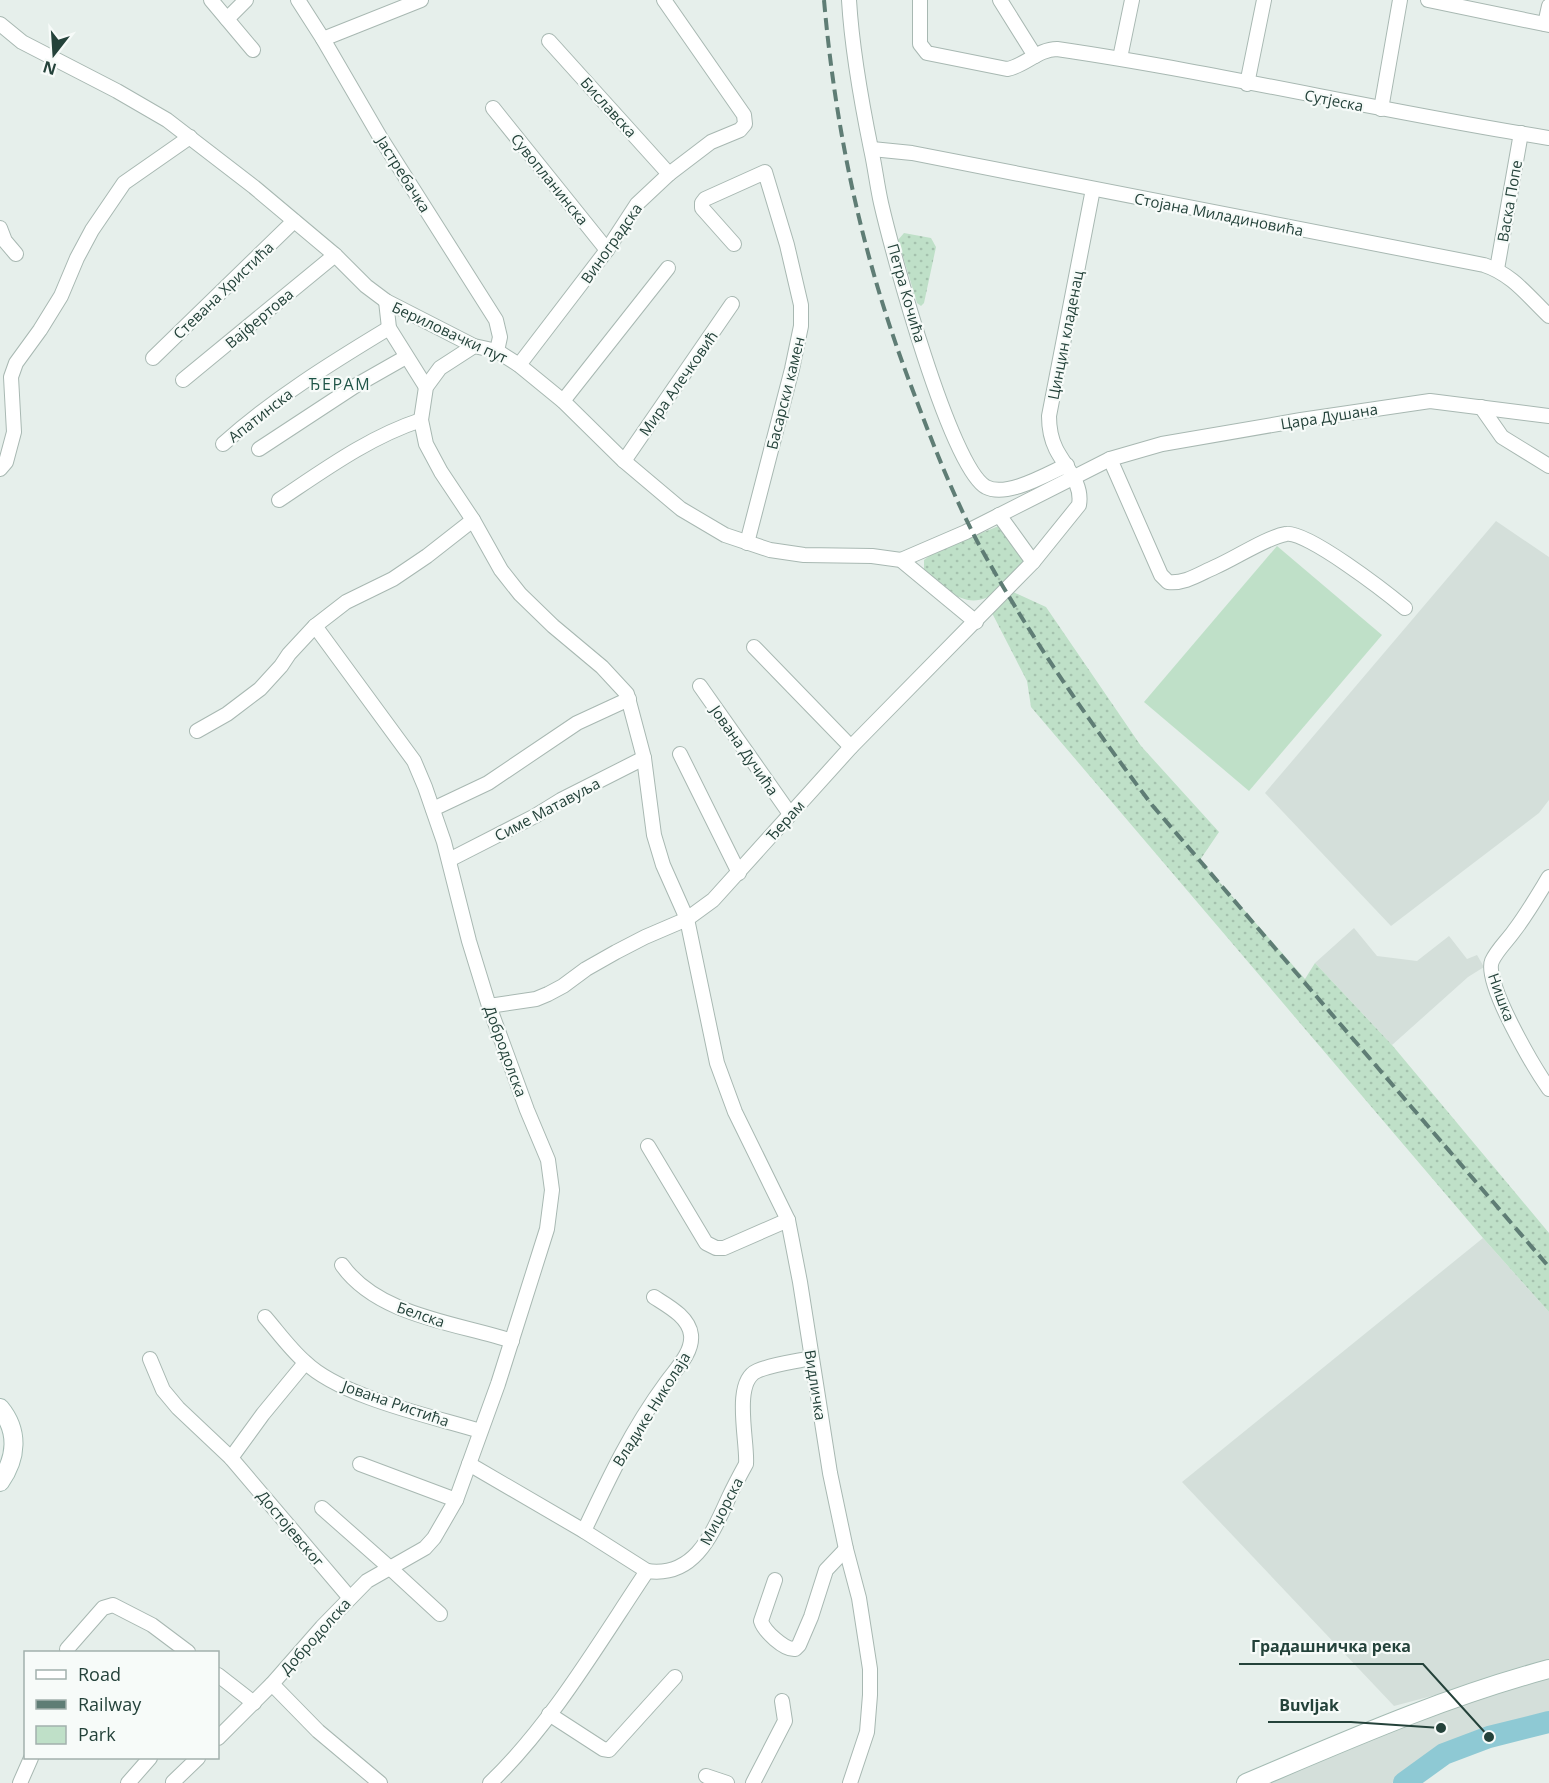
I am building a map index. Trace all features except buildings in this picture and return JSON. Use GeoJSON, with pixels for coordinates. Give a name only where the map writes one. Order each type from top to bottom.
{"type":"FeatureCollection","features":[{"type":"Feature","properties":{"kind":"main road"},"geometry":{"type":"LineString","coordinates":[[0,1408],[8,1418],[15,1442],[11,1463],[0,1482]]}},
{"type":"Feature","properties":{"kind":"main road"},"geometry":{"type":"LineString","coordinates":[[1246,1783],[1376,1728],[1475,1691],[1549,1669]]}},
{"type":"Feature","properties":{"kind":"street"},"geometry":{"type":"LineString","coordinates":[[211,0],[253,50]]}},
{"type":"Feature","properties":{"kind":"street"},"geometry":{"type":"LineString","coordinates":[[227,19],[246,0]]}},
{"type":"Feature","properties":{"kind":"street","name":"Јастребачка"},"geometry":{"type":"LineString","coordinates":[[298,0],[380,137],[496,320],[500,337],[497,351]]}},
{"type":"Feature","properties":{"kind":"street"},"geometry":{"type":"LineString","coordinates":[[323,39],[421,0]]}},
{"type":"Feature","properties":{"kind":"street","name":"Виноградска"},"geometry":{"type":"LineString","coordinates":[[519,365],[608,250],[637,204],[669,174],[711,142],[740,130],[745,124],[746,119],[664,0]]}},
{"type":"Feature","properties":{"kind":"street","name":"Петра Кочића"},"geometry":{"type":"LineString","coordinates":[[849,0],[859,81],[881,203],[906,297],[944,413],[974,477],[985,486],[997,491],[1070,471]]}},
{"type":"Feature","properties":{"kind":"street","name":"Сутјеска"},"geometry":{"type":"LineString","coordinates":[[920,0],[920,44],[927,54],[1007,69],[1047,50],[1057,49],[1120,58],[1381,109],[1549,138]]}},
{"type":"Feature","properties":{"kind":"street"},"geometry":{"type":"LineString","coordinates":[[1000,0],[1035,57]]}},
{"type":"Feature","properties":{"kind":"street"},"geometry":{"type":"LineString","coordinates":[[1120,58],[1132,0]]}},
{"type":"Feature","properties":{"kind":"street"},"geometry":{"type":"LineString","coordinates":[[1247,84],[1264,0]]}},
{"type":"Feature","properties":{"kind":"street"},"geometry":{"type":"LineString","coordinates":[[1381,109],[1400,0]]}},
{"type":"Feature","properties":{"kind":"street"},"geometry":{"type":"LineString","coordinates":[[1428,0],[1493,6],[1547,24],[1549,6]]}},
{"type":"Feature","properties":{"kind":"street","name":"Бериловачки пут"},"geometry":{"type":"LineString","coordinates":[[0,24],[22,42],[144,106],[190,137],[254,187],[386,301],[474,346],[497,351],[519,365],[563,401],[624,461],[681,509],[717,530],[770,550],[804,555],[872,556],[901,560]]}},
{"type":"Feature","properties":{"kind":"street","name":"Биславска"},"geometry":{"type":"LineString","coordinates":[[549,41],[669,174]]}},
{"type":"Feature","properties":{"kind":"street","name":"Сувопланинска"},"geometry":{"type":"LineString","coordinates":[[494,108],[608,250]]}},
{"type":"Feature","properties":{"kind":"street","name":"Васка Попе"},"geometry":{"type":"LineString","coordinates":[[1497,269],[1521,133]]}},
{"type":"Feature","properties":{"kind":"street"},"geometry":{"type":"LineString","coordinates":[[0,469],[6,462],[15,432],[11,377],[16,363],[61,296],[92,230],[124,183],[190,137]]}},
{"type":"Feature","properties":{"kind":"street","name":"Стојана Миладиновића"},"geometry":{"type":"LineString","coordinates":[[872,149],[912,153],[1497,269],[1512,279],[1549,316]]}},
{"type":"Feature","properties":{"kind":"street","name":"Басарски камен"},"geometry":{"type":"LineString","coordinates":[[734,244],[702,208],[702,203],[705,199],[765,172],[787,245],[801,304],[801,326],[747,543]]}},
{"type":"Feature","properties":{"kind":"street","name":"Цинцин кладенац"},"geometry":{"type":"LineString","coordinates":[[1070,471],[1053,442],[1050,416],[1093,189]]}},
{"type":"Feature","properties":{"kind":"street","name":"Стевана Христића"},"geometry":{"type":"LineString","coordinates":[[153,358],[294,221]]}},
{"type":"Feature","properties":{"kind":"street"},"geometry":{"type":"LineString","coordinates":[[0,228],[5,241],[16,254]]}},
{"type":"Feature","properties":{"kind":"street","name":"Вајфертова"},"geometry":{"type":"LineString","coordinates":[[183,380],[335,255]]}},
{"type":"Feature","properties":{"kind":"street"},"geometry":{"type":"LineString","coordinates":[[563,401],[668,268]]}},
{"type":"Feature","properties":{"kind":"street"},"geometry":{"type":"LineString","coordinates":[[386,301],[389,328],[426,387]]}},
{"type":"Feature","properties":{"kind":"street","name":"Мира Алечковић"},"geometry":{"type":"LineString","coordinates":[[624,461],[732,304]]}},
{"type":"Feature","properties":{"kind":"street","name":"Апатинска"},"geometry":{"type":"LineString","coordinates":[[223,444],[247,422],[292,389],[389,328]]}},
{"type":"Feature","properties":{"kind":"street"},"geometry":{"type":"LineString","coordinates":[[433,808],[488,783],[577,723],[629,699],[619,684],[602,667],[546,620],[520,594],[501,570],[426,444],[421,420],[426,387],[440,368],[474,346]]}},
{"type":"Feature","properties":{"kind":"street"},"geometry":{"type":"LineString","coordinates":[[259,449],[355,386],[406,357]]}},
{"type":"Feature","properties":{"kind":"street","name":"Цара Душана"},"geometry":{"type":"LineString","coordinates":[[1070,471],[1161,444],[1430,401],[1549,416]]}},
{"type":"Feature","properties":{"kind":"street"},"geometry":{"type":"LineString","coordinates":[[1481,407],[1502,436],[1549,466]]}},
{"type":"Feature","properties":{"kind":"street"},"geometry":{"type":"LineString","coordinates":[[279,500],[346,456],[421,420]]}},
{"type":"Feature","properties":{"kind":"street"},"geometry":{"type":"LineString","coordinates":[[1110,459],[1161,574],[1168,582],[1184,582],[1270,540],[1286,533],[1292,533],[1344,562],[1405,608]]}},
{"type":"Feature","properties":{"kind":"street"},"geometry":{"type":"LineString","coordinates":[[976,622],[901,560],[999,515],[1070,471],[1080,495],[1079,505],[1032,562],[999,515]]}},
{"type":"Feature","properties":{"kind":"street"},"geometry":{"type":"LineString","coordinates":[[197,731],[228,714],[260,689],[315,626],[346,602],[393,579],[473,520]]}},
{"type":"Feature","properties":{"kind":"street","name":"Ђерам"},"geometry":{"type":"LineString","coordinates":[[489,1006],[536,999],[549,994],[616,952],[687,919],[713,900],[851,747],[976,622],[1032,562]]}},
{"type":"Feature","properties":{"kind":"street","name":"Добродолска"},"geometry":{"type":"LineString","coordinates":[[315,626],[414,761],[433,808],[449,860],[469,941],[489,1006],[548,1160],[552,1190],[547,1228],[512,1341],[456,1500],[434,1538],[425,1548],[367,1581],[272,1684],[313,1726],[380,1783]]}},
{"type":"Feature","properties":{"kind":"street"},"geometry":{"type":"LineString","coordinates":[[754,646],[851,747]]}},
{"type":"Feature","properties":{"kind":"street","name":"Јована Дучића"},"geometry":{"type":"LineString","coordinates":[[700,686],[790,814]]}},
{"type":"Feature","properties":{"kind":"street","name":"Видличка"},"geometry":{"type":"LineString","coordinates":[[629,699],[644,758],[652,823],[660,855],[687,919],[717,1063],[735,1112],[788,1220],[830,1473],[846,1549],[860,1598],[865,1629],[870,1695],[865,1738],[850,1783]]}},
{"type":"Feature","properties":{"kind":"street"},"geometry":{"type":"LineString","coordinates":[[680,754],[739,873]]}},
{"type":"Feature","properties":{"kind":"street","name":"Симе Матавуља"},"geometry":{"type":"LineString","coordinates":[[449,860],[644,758]]}},
{"type":"Feature","properties":{"kind":"street","name":"Нишка"},"geometry":{"type":"LineString","coordinates":[[1549,877],[1521,922],[1494,956],[1491,969],[1508,1016],[1526,1054],[1549,1089]]}},
{"type":"Feature","properties":{"kind":"street"},"geometry":{"type":"LineString","coordinates":[[648,1146],[710,1247],[724,1248],[788,1220]]}},
{"type":"Feature","properties":{"kind":"street","name":"Белска"},"geometry":{"type":"LineString","coordinates":[[342,1265],[358,1284],[402,1308],[445,1323],[512,1341]]}},
{"type":"Feature","properties":{"kind":"street","name":"Владике Николаја"},"geometry":{"type":"LineString","coordinates":[[584,1531],[622,1452],[657,1395],[688,1352],[692,1336],[689,1326],[671,1308],[654,1297]]}},
{"type":"Feature","properties":{"kind":"street","name":"Јована Ристића"},"geometry":{"type":"LineString","coordinates":[[265,1317],[305,1363],[354,1392],[480,1431]]}},
{"type":"Feature","properties":{"kind":"street","name":"Миџорска"},"geometry":{"type":"LineString","coordinates":[[646,1571],[660,1573],[683,1566],[708,1540],[746,1464],[743,1401],[748,1380],[755,1372],[812,1358]]}},
{"type":"Feature","properties":{"kind":"street","name":"Достојевског"},"geometry":{"type":"LineString","coordinates":[[150,1359],[164,1390],[171,1399],[231,1458],[350,1598]]}},
{"type":"Feature","properties":{"kind":"street"},"geometry":{"type":"LineString","coordinates":[[231,1458],[305,1363]]}},
{"type":"Feature","properties":{"kind":"street"},"geometry":{"type":"LineString","coordinates":[[360,1464],[456,1500]]}},
{"type":"Feature","properties":{"kind":"street"},"geometry":{"type":"LineString","coordinates":[[470,1464],[584,1531],[646,1571],[549,1714],[513,1761],[490,1783]]}},
{"type":"Feature","properties":{"kind":"street"},"geometry":{"type":"LineString","coordinates":[[322,1508],[440,1614]]}},
{"type":"Feature","properties":{"kind":"street"},"geometry":{"type":"LineString","coordinates":[[775,1580],[761,1621],[763,1626],[787,1648],[795,1649],[811,1617],[826,1570],[846,1549]]}},
{"type":"Feature","properties":{"kind":"street"},"geometry":{"type":"LineString","coordinates":[[67,1649],[102,1608],[113,1605],[152,1625],[185,1651]]}},
{"type":"Feature","properties":{"kind":"street"},"geometry":{"type":"LineString","coordinates":[[219,1676],[254,1702]]}},
{"type":"Feature","properties":{"kind":"street"},"geometry":{"type":"LineString","coordinates":[[549,1714],[603,1749],[609,1750],[675,1677]]}},
{"type":"Feature","properties":{"kind":"street"},"geometry":{"type":"LineString","coordinates":[[219,1737],[272,1684]]}},
{"type":"Feature","properties":{"kind":"street"},"geometry":{"type":"LineString","coordinates":[[753,1783],[785,1721],[782,1701]]}},
{"type":"Feature","properties":{"kind":"street"},"geometry":{"type":"LineString","coordinates":[[20,1783],[31,1759]]}},
{"type":"Feature","properties":{"kind":"street"},"geometry":{"type":"LineString","coordinates":[[128,1783],[149,1759]]}},
{"type":"Feature","properties":{"kind":"street"},"geometry":{"type":"LineString","coordinates":[[173,1782],[197,1759]]}},
{"type":"Feature","properties":{"kind":"street"},"geometry":{"type":"LineString","coordinates":[[706,1776],[727,1783]]}},
{"type":"Feature","properties":{"kind":"shaded area"},"geometry":{"type":"Polygon","coordinates":[[[1496,521],[1549,557],[1549,800],[1539,813],[1391,926],[1265,793],[1496,521]]]}},
{"type":"Feature","properties":{"kind":"shaded area"},"geometry":{"type":"Polygon","coordinates":[[[1354,928],[1377,956],[1417,961],[1449,936],[1467,959],[1477,955],[1484,967],[1468,977],[1392,1045],[1315,963],[1354,928]]]}},
{"type":"Feature","properties":{"kind":"shaded area"},"geometry":{"type":"Polygon","coordinates":[[[1483,1238],[1549,1312],[1549,1665],[1394,1706],[1182,1482],[1483,1238]]]}},
{"type":"Feature","properties":{"kind":"shaded area"},"geometry":{"type":"Polygon","coordinates":[[[1549,1677],[1549,1711],[1472,1732],[1418,1762],[1392,1783],[1246,1783],[1418,1713],[1549,1677]]]}},
{"type":"Feature","properties":{"kind":"green space"},"geometry":{"type":"Polygon","coordinates":[[[904,233],[931,238],[936,247],[924,303],[921,306],[917,303],[898,240],[904,233]]]}},
{"type":"Feature","properties":{"kind":"green space"},"geometry":{"type":"Polygon","coordinates":[[[1001,525],[1026,558],[1009,580],[991,596],[981,600],[958,597],[924,569],[924,560],[933,553],[1001,525]]]}},
{"type":"Feature","properties":{"kind":"green space"},"geometry":{"type":"Polygon","coordinates":[[[1277,546],[1382,635],[1249,791],[1144,702],[1277,546]]]}},
{"type":"Feature","properties":{"kind":"green space"},"geometry":{"type":"Polygon","coordinates":[[[1013,592],[1046,607],[1141,746],[1219,832],[1200,860],[1305,979],[1315,963],[1392,1045],[1549,1233],[1549,1312],[1483,1238],[1031,707],[1027,681],[992,613],[1013,592]]]}},
{"type":"Feature","properties":{"kind":"waterway"},"geometry":{"type":"LineString","coordinates":[[1404,1783],[1444,1754],[1489,1737],[1549,1722]]}},
{"type":"Feature","properties":{"kind":"railway"},"geometry":{"type":"LineString","coordinates":[[824,0],[829,51],[845,150],[866,247],[880,295],[920,410],[943,467],[968,523],[997,576],[1060,676],[1152,805],[1549,1267]]}},
{"type":"Feature","properties":{"kind":"place","name":"Buvljak"},"geometry":{"type":"Point","coordinates":[1441,1728]}},
{"type":"Feature","properties":{"kind":"place","name":"Градашничка река"},"geometry":{"type":"Point","coordinates":[1489,1737]}},
{"type":"Feature","properties":{"kind":"district","name":"ЂЕРАМ"},"geometry":{"type":"Point","coordinates":[340,384]}}]}
